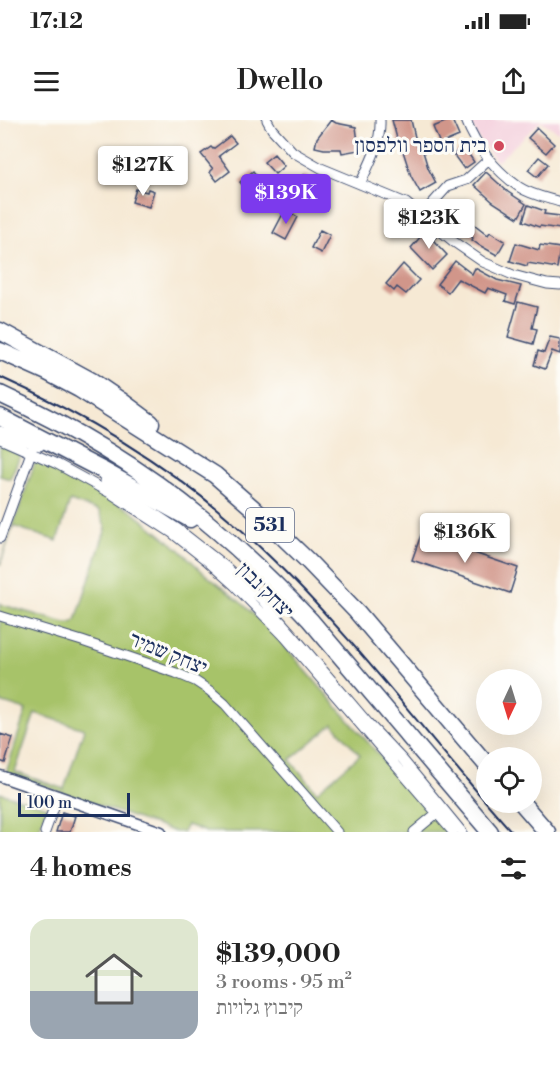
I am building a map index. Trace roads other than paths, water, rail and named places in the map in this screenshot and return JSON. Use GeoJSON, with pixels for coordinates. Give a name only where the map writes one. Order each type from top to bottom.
{"type":"FeatureCollection","features":[{"type":"Feature","properties":{"kind":"highway"},"geometry":{"type":"LineString","coordinates":[[0,331],[92,381],[172,438],[214,475]]}},
{"type":"Feature","properties":{"kind":"highway","name":"531"},"geometry":{"type":"LineString","coordinates":[[0,351],[79,389],[214,475],[254,509],[357,612],[476,752]]}},
{"type":"Feature","properties":{"kind":"highway","name":"531"},"geometry":{"type":"LineString","coordinates":[[0,394],[51,419],[137,471],[170,493],[229,540],[326,638],[490,832]]}},
{"type":"Feature","properties":{"kind":"highway"},"geometry":{"type":"LineString","coordinates":[[0,417],[229,540]]}},
{"type":"Feature","properties":{"kind":"highway"},"geometry":{"type":"LineString","coordinates":[[530,813],[547,832]]}},
{"type":"Feature","properties":{"kind":"street"},"geometry":{"type":"LineString","coordinates":[[267,120],[293,152],[321,168],[406,203],[483,262],[513,275],[560,285]]}},
{"type":"Feature","properties":{"kind":"street"},"geometry":{"type":"LineString","coordinates":[[360,184],[376,152],[381,132],[380,120]]}},
{"type":"Feature","properties":{"kind":"street"},"geometry":{"type":"LineString","coordinates":[[466,120],[476,141],[504,175],[521,188],[560,202]]}},
{"type":"Feature","properties":{"kind":"street"},"geometry":{"type":"LineString","coordinates":[[422,216],[448,186],[466,180],[489,159]]}},
{"type":"Feature","properties":{"kind":"street"},"geometry":{"type":"LineString","coordinates":[[0,431],[33,448],[0,538]]}},
{"type":"Feature","properties":{"kind":"street","name":"יצחק נבון"},"geometry":{"type":"LineString","coordinates":[[0,439],[33,448],[77,465],[178,529],[225,566],[262,600],[403,760],[462,832]]}},
{"type":"Feature","properties":{"kind":"street","name":"יצחק נבון"},"geometry":{"type":"LineString","coordinates":[[33,448],[172,533],[235,586],[284,636],[453,832]]}},
{"type":"Feature","properties":{"kind":"street","name":"יצחק שמיר"},"geometry":{"type":"LineString","coordinates":[[0,616],[82,641],[195,681],[225,704],[337,832]]}},
{"type":"Feature","properties":{"kind":"street"},"geometry":{"type":"LineString","coordinates":[[0,776],[161,832]]}},
{"type":"Feature","properties":{"kind":"street"},"geometry":{"type":"LineString","coordinates":[[45,832],[58,796]]}},
{"type":"Feature","properties":{"kind":"street"},"geometry":{"type":"LineString","coordinates":[[414,832],[437,813]]}},
{"type":"Feature","properties":{"kind":"railway"},"geometry":{"type":"LineString","coordinates":[[0,377],[71,412],[140,453],[173,475],[236,525],[330,619],[512,832]]}},
{"type":"Feature","properties":{"kind":"place","name":"בית הספר וולפסון"},"geometry":{"type":"Point","coordinates":[499,146]}}]}
